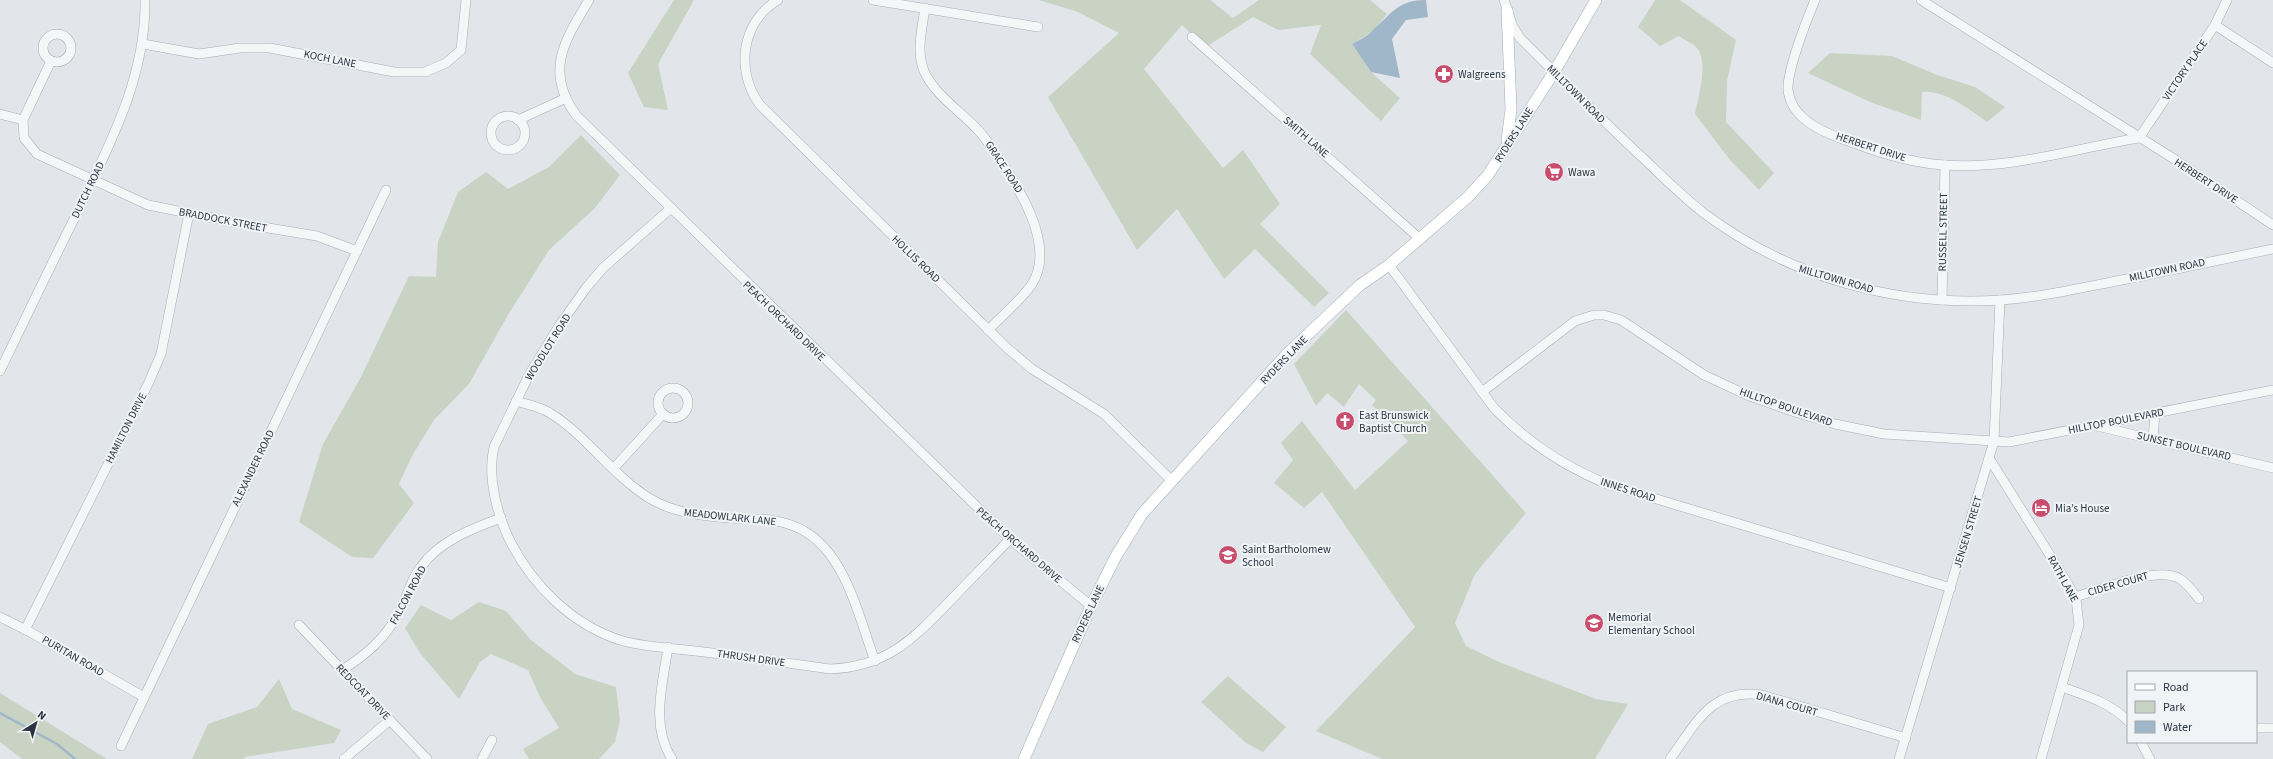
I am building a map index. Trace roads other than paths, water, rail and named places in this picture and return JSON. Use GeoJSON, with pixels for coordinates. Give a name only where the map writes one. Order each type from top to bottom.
{"type":"FeatureCollection","features":[{"type":"Feature","properties":{"kind":"main road","name":"RYDERS LANE"},"geometry":{"type":"LineString","coordinates":[[1024,759],[1091,606],[1116,556],[1142,514],[1288,354],[1360,285],[1389,265],[1468,197],[1488,175],[1554,72],[1596,0]]}},
{"type":"Feature","properties":{"kind":"main road"},"geometry":{"type":"LineString","coordinates":[[1505,5],[1511,109],[1507,145]]}},
{"type":"Feature","properties":{"kind":"street","name":"DUTCH ROAD"},"geometry":{"type":"LineString","coordinates":[[0,371],[111,143],[124,110],[136,73],[143,44],[145,0]]}},
{"type":"Feature","properties":{"kind":"street","name":"KOCH LANE"},"geometry":{"type":"LineString","coordinates":[[143,44],[199,54],[240,48],[270,48],[394,72],[425,72],[446,63],[461,50],[466,0]]}},
{"type":"Feature","properties":{"kind":"street","name":"PEACH ORCHARD DRIVE"},"geometry":{"type":"LineString","coordinates":[[589,0],[568,34],[562,49],[560,72],[566,98],[581,121],[1010,539],[1091,606]]}},
{"type":"Feature","properties":{"kind":"street","name":"HOLLIS ROAD"},"geometry":{"type":"LineString","coordinates":[[778,0],[759,16],[751,29],[746,42],[745,72],[755,99],[988,330],[1032,370],[1104,414],[1172,481]]}},
{"type":"Feature","properties":{"kind":"street"},"geometry":{"type":"LineString","coordinates":[[873,0],[1038,27]]}},
{"type":"Feature","properties":{"kind":"street","name":"HERBERT DRIVE"},"geometry":{"type":"LineString","coordinates":[[1815,0],[1796,54],[1788,89],[1793,106],[1806,120],[1830,134],[1893,157],[1945,165],[2006,163],[2139,138]]}},
{"type":"Feature","properties":{"kind":"street","name":"HERBERT DRIVE"},"geometry":{"type":"LineString","coordinates":[[1921,0],[2273,225]]}},
{"type":"Feature","properties":{"kind":"street","name":"VICTORY PLACE"},"geometry":{"type":"LineString","coordinates":[[2139,138],[2215,25],[2227,0]]}},
{"type":"Feature","properties":{"kind":"street","name":"MILLTOWN ROAD"},"geometry":{"type":"LineString","coordinates":[[1505,5],[1520,38],[1608,126],[1681,194],[1727,229],[1757,247],[1794,266],[1830,279],[1896,294],[1942,300],[2000,300],[2072,290],[2273,248]]}},
{"type":"Feature","properties":{"kind":"street","name":"GRACE ROAD"},"geometry":{"type":"LineString","coordinates":[[925,8],[920,46],[922,64],[926,76],[938,91],[979,130],[1018,185],[1033,218],[1039,247],[1038,268],[1032,284],[988,330]]}},
{"type":"Feature","properties":{"kind":"street"},"geometry":{"type":"LineString","coordinates":[[2215,25],[2273,63]]}},
{"type":"Feature","properties":{"kind":"street","name":"SMITH LANE"},"geometry":{"type":"LineString","coordinates":[[1192,37],[1362,185],[1419,238]]}},
{"type":"Feature","properties":{"kind":"street"},"geometry":{"type":"LineString","coordinates":[[0,114],[23,120],[51,61]]}},
{"type":"Feature","properties":{"kind":"street"},"geometry":{"type":"LineString","coordinates":[[518,120],[566,98]]}},
{"type":"Feature","properties":{"kind":"street","name":"BRADDOCK STREET"},"geometry":{"type":"LineString","coordinates":[[23,120],[24,138],[32,149],[43,157],[148,205],[317,236],[357,251]]}},
{"type":"Feature","properties":{"kind":"street","name":"RUSSELL STREET"},"geometry":{"type":"LineString","coordinates":[[1942,300],[1945,165]]}},
{"type":"Feature","properties":{"kind":"street","name":"ALEXANDER ROAD"},"geometry":{"type":"LineString","coordinates":[[121,746],[386,190]]}},
{"type":"Feature","properties":{"kind":"street","name":"WOODLOT ROAD"},"geometry":{"type":"LineString","coordinates":[[501,518],[495,497],[491,456],[533,368],[586,288],[603,268],[670,209]]}},
{"type":"Feature","properties":{"kind":"street","name":"HAMILTON DRIVE"},"geometry":{"type":"LineString","coordinates":[[26,630],[149,382],[161,354],[189,213]]}},
{"type":"Feature","properties":{"kind":"street","name":"INNES ROAD"},"geometry":{"type":"LineString","coordinates":[[1389,265],[1482,392],[1514,428],[1535,446],[1558,462],[1589,477],[1614,486],[1951,588]]}},
{"type":"Feature","properties":{"kind":"street","name":"JENSEN STREET"},"geometry":{"type":"LineString","coordinates":[[1899,759],[1994,441],[2000,300]]}},
{"type":"Feature","properties":{"kind":"street","name":"HILLTOP BOULEVARD"},"geometry":{"type":"LineString","coordinates":[[1482,392],[1574,321],[1589,316],[1604,315],[1621,320],[1704,375],[1747,395],[1835,424],[1884,434],[2009,442],[2273,390]]}},
{"type":"Feature","properties":{"kind":"street","name":"MEADOWLARK LANE"},"geometry":{"type":"LineString","coordinates":[[516,401],[549,412],[614,468],[637,490],[649,498],[676,510],[704,516],[782,522],[799,528],[815,538],[828,550],[838,565],[875,661]]}},
{"type":"Feature","properties":{"kind":"street"},"geometry":{"type":"LineString","coordinates":[[2153,439],[2155,413]]}},
{"type":"Feature","properties":{"kind":"street"},"geometry":{"type":"LineString","coordinates":[[614,468],[663,414]]}},
{"type":"Feature","properties":{"kind":"street","name":"SUNSET BOULEVARD"},"geometry":{"type":"LineString","coordinates":[[2094,425],[2273,468]]}},
{"type":"Feature","properties":{"kind":"street","name":"RATH LANE"},"geometry":{"type":"LineString","coordinates":[[1989,458],[2075,597],[2079,625],[2040,759]]}},
{"type":"Feature","properties":{"kind":"street","name":"THRUSH DRIVE"},"geometry":{"type":"LineString","coordinates":[[501,518],[517,554],[528,570],[550,596],[570,614],[587,625],[624,641],[830,668],[855,667],[875,661],[890,654],[911,640],[1010,539]]}},
{"type":"Feature","properties":{"kind":"street","name":"FALCON ROAD"},"geometry":{"type":"LineString","coordinates":[[342,670],[364,656],[390,628],[419,569],[430,556],[468,530],[501,518]]}},
{"type":"Feature","properties":{"kind":"street","name":"CIDER COURT"},"geometry":{"type":"LineString","coordinates":[[2075,597],[2153,574],[2170,575],[2180,579],[2200,599]]}},
{"type":"Feature","properties":{"kind":"street","name":"PURITAN ROAD"},"geometry":{"type":"LineString","coordinates":[[0,617],[26,630],[144,697]]}},
{"type":"Feature","properties":{"kind":"street","name":"REDCOAT DRIVE"},"geometry":{"type":"LineString","coordinates":[[299,624],[427,759]]}},
{"type":"Feature","properties":{"kind":"street"},"geometry":{"type":"LineString","coordinates":[[668,647],[659,717],[663,741],[672,759]]}},
{"type":"Feature","properties":{"kind":"street"},"geometry":{"type":"LineString","coordinates":[[2062,687],[2105,702],[2118,710],[2127,719]]}},
{"type":"Feature","properties":{"kind":"street","name":"DIANA COURT"},"geometry":{"type":"LineString","coordinates":[[1670,759],[1702,714],[1721,699],[1738,694],[1762,695],[1906,738]]}},
{"type":"Feature","properties":{"kind":"street"},"geometry":{"type":"LineString","coordinates":[[344,759],[390,720]]}},
{"type":"Feature","properties":{"kind":"street"},"geometry":{"type":"LineString","coordinates":[[2260,728],[2273,728]]}},
{"type":"Feature","properties":{"kind":"street"},"geometry":{"type":"LineString","coordinates":[[482,759],[492,740]]}},
{"type":"Feature","properties":{"kind":"street"},"geometry":{"type":"LineString","coordinates":[[2142,743],[2150,759]]}},
{"type":"Feature","properties":{"kind":"water"},"geometry":{"type":"Polygon","coordinates":[[[1426,0],[1428,17],[1406,20],[1392,39],[1400,78],[1371,72],[1352,44],[1369,34],[1391,13],[1402,5],[1409,2],[1426,0]]]}},
{"type":"Feature","properties":{"kind":"waterway"},"geometry":{"type":"LineString","coordinates":[[0,713],[57,744],[75,759]]}},
{"type":"Feature","properties":{"kind":"place","name":"Walgreens"},"geometry":{"type":"Point","coordinates":[1444,74]}},
{"type":"Feature","properties":{"kind":"place","name":"Wawa"},"geometry":{"type":"Point","coordinates":[1554,172]}},
{"type":"Feature","properties":{"kind":"place","name":"East Brunswick Baptist Church"},"geometry":{"type":"Point","coordinates":[1345,421]}},
{"type":"Feature","properties":{"kind":"place","name":"Mia’s House"},"geometry":{"type":"Point","coordinates":[2041,508]}},
{"type":"Feature","properties":{"kind":"place","name":"Saint Bartholomew School"},"geometry":{"type":"Point","coordinates":[1228,555]}},
{"type":"Feature","properties":{"kind":"place","name":"Memorial Elementary School"},"geometry":{"type":"Point","coordinates":[1594,623]}}]}
